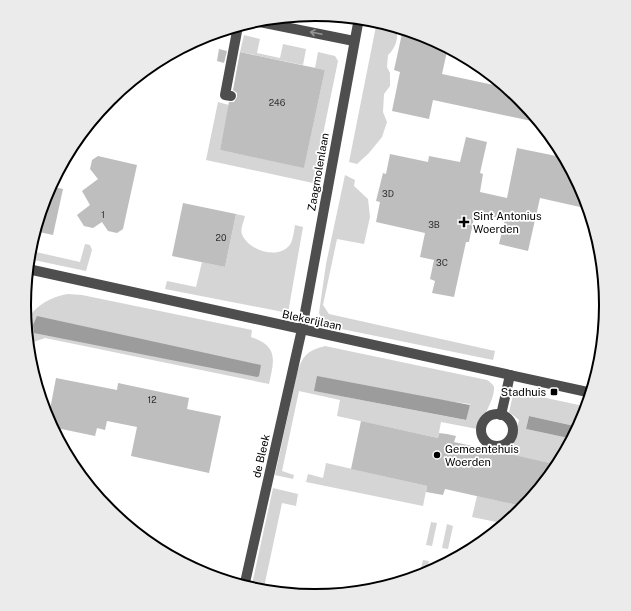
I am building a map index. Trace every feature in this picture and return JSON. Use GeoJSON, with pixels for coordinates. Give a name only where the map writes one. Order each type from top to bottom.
{"type":"FeatureCollection","features":[{"type":"Feature","properties":{"kind":"street"},"geometry":{"type":"LineString","coordinates":[[271,24],[354,41]]}},
{"type":"Feature","properties":{"kind":"street","name":"Zaagmolenlaan"},"geometry":{"type":"LineString","coordinates":[[302,330],[358,24]]}},
{"type":"Feature","properties":{"kind":"street"},"geometry":{"type":"LineString","coordinates":[[231,96],[225,94],[237,32]]}},
{"type":"Feature","properties":{"kind":"street","name":"Blekerijlaan"},"geometry":{"type":"LineString","coordinates":[[33,270],[586,392]]}},
{"type":"Feature","properties":{"kind":"street","name":"de Bleek"},"geometry":{"type":"LineString","coordinates":[[245,581],[302,330]]}},
{"type":"Feature","properties":{"kind":"street"},"geometry":{"type":"LineString","coordinates":[[501,414],[510,375]]}},
{"type":"Feature","properties":{"kind":"shaded area"},"geometry":{"type":"Polygon","coordinates":[[[376,27],[397,33],[395,46],[388,55],[387,67],[390,73],[390,86],[384,94],[383,112],[387,122],[382,137],[369,153],[357,164],[349,162],[376,27]]]}},
{"type":"Feature","properties":{"kind":"shaded area"},"geometry":{"type":"Polygon","coordinates":[[[244,35],[260,39],[257,53],[280,58],[283,44],[306,49],[303,65],[240,52],[244,35]]]}},
{"type":"Feature","properties":{"kind":"shaded area"},"geometry":{"type":"Polygon","coordinates":[[[318,52],[335,56],[338,61],[313,183],[206,160],[218,102],[229,105],[220,150],[304,167],[325,70],[315,68],[318,52]]]}},
{"type":"Feature","properties":{"kind":"shaded area"},"geometry":{"type":"Polygon","coordinates":[[[345,175],[355,180],[354,186],[368,199],[370,217],[364,244],[337,239],[323,305],[329,314],[495,351],[493,360],[327,326],[319,313],[326,264],[345,175]]]}},
{"type":"Feature","properties":{"kind":"shaded area"},"geometry":{"type":"Polygon","coordinates":[[[236,214],[245,216],[242,234],[245,240],[251,245],[265,252],[280,252],[291,243],[295,225],[303,227],[288,313],[165,289],[167,281],[196,287],[202,262],[225,267],[236,214]]]}},
{"type":"Feature","properties":{"kind":"shaded area"},"geometry":{"type":"Polygon","coordinates":[[[85,244],[90,245],[92,250],[86,271],[34,260],[37,245],[36,252],[80,262],[85,244]]]}},
{"type":"Feature","properties":{"kind":"shaded area"},"geometry":{"type":"Polygon","coordinates":[[[62,295],[82,295],[252,330],[251,337],[266,345],[272,355],[273,361],[269,384],[45,338],[33,342],[31,315],[36,308],[48,300],[62,295]]]}},
{"type":"Feature","properties":{"kind":"shaded area"},"geometry":{"type":"Polygon","coordinates":[[[37,316],[261,365],[259,376],[257,377],[34,333],[33,325],[37,316]]]}},
{"type":"Feature","properties":{"kind":"shaded area"},"geometry":{"type":"Polygon","coordinates":[[[325,346],[487,380],[494,387],[494,392],[488,409],[477,429],[441,422],[438,438],[337,416],[340,400],[299,391],[282,471],[294,475],[293,479],[275,475],[297,373],[301,362],[310,352],[325,346]],[[316,384],[315,391],[465,420],[470,404],[316,384]]]}},
{"type":"Feature","properties":{"kind":"shaded area"},"geometry":{"type":"Polygon","coordinates":[[[317,376],[470,405],[466,420],[314,391],[317,376]]]}},
{"type":"Feature","properties":{"kind":"shaded area"},"geometry":{"type":"Polygon","coordinates":[[[514,391],[581,406],[573,426],[529,416],[526,429],[567,438],[552,464],[511,455],[519,420],[509,412],[514,391]]]}},
{"type":"Feature","properties":{"kind":"shaded area"},"geometry":{"type":"Polygon","coordinates":[[[529,416],[573,426],[567,438],[526,429],[529,416]]]}},
{"type":"Feature","properties":{"kind":"shaded area"},"geometry":{"type":"Polygon","coordinates":[[[326,463],[427,486],[423,506],[306,482],[308,474],[323,478],[326,463]]]}},
{"type":"Feature","properties":{"kind":"shaded area"},"geometry":{"type":"Polygon","coordinates":[[[273,488],[298,494],[296,506],[282,503],[264,586],[252,583],[273,488]]]}},
{"type":"Feature","properties":{"kind":"shaded area"},"geometry":{"type":"Polygon","coordinates":[[[477,496],[519,505],[499,523],[472,517],[477,496]]]}},
{"type":"Feature","properties":{"kind":"shaded area"},"geometry":{"type":"Polygon","coordinates":[[[431,522],[437,523],[432,546],[426,545],[431,522]]]}},
{"type":"Feature","properties":{"kind":"shaded area"},"geometry":{"type":"Polygon","coordinates":[[[447,524],[453,526],[448,549],[442,548],[447,524]]]}},
{"type":"Feature","properties":{"kind":"shaded area"},"geometry":{"type":"Polygon","coordinates":[[[423,560],[429,561],[428,566],[421,569],[423,560]]]}},
{"type":"Feature","properties":{"kind":"building"},"geometry":{"type":"Polygon","coordinates":[[[402,35],[407,36],[447,53],[442,74],[495,85],[517,104],[532,121],[433,100],[429,119],[392,111],[400,72],[394,70],[402,35]]]}},
{"type":"Feature","properties":{"kind":"building"},"geometry":{"type":"Polygon","coordinates":[[[219,49],[227,51],[224,63],[217,61],[219,49]]]}},
{"type":"Feature","properties":{"kind":"building"},"geometry":{"type":"Polygon","coordinates":[[[240,52],[325,70],[304,168],[220,150],[229,102],[234,102],[237,97],[237,93],[233,90],[240,52]]]}},
{"type":"Feature","properties":{"kind":"building"},"geometry":{"type":"Polygon","coordinates":[[[466,137],[487,142],[480,173],[483,174],[480,192],[507,198],[517,148],[558,156],[571,180],[582,208],[540,198],[528,251],[499,244],[505,219],[475,213],[469,242],[466,242],[454,297],[432,293],[435,281],[430,279],[434,260],[420,257],[425,233],[376,222],[380,202],[376,201],[383,173],[386,174],[390,154],[428,162],[429,156],[460,162],[466,137]]]}},
{"type":"Feature","properties":{"kind":"building"},"geometry":{"type":"Polygon","coordinates":[[[98,156],[137,165],[123,229],[117,233],[108,231],[102,222],[93,228],[84,226],[77,215],[90,205],[82,191],[98,179],[90,169],[92,160],[98,156]]]}},
{"type":"Feature","properties":{"kind":"building"},"geometry":{"type":"Polygon","coordinates":[[[57,188],[63,189],[53,235],[41,232],[46,214],[57,188]]]}},
{"type":"Feature","properties":{"kind":"building"},"geometry":{"type":"Polygon","coordinates":[[[183,203],[236,214],[225,267],[172,256],[183,203]]]}},
{"type":"Feature","properties":{"kind":"building"},"geometry":{"type":"Polygon","coordinates":[[[56,378],[117,390],[118,383],[189,398],[187,409],[221,416],[209,473],[131,456],[137,427],[107,421],[105,430],[97,428],[95,436],[59,428],[50,408],[56,378]]]}},
{"type":"Feature","properties":{"kind":"building"},"geometry":{"type":"Polygon","coordinates":[[[361,421],[438,438],[439,433],[456,436],[454,442],[552,464],[518,505],[445,489],[443,495],[426,492],[427,486],[351,469],[361,421]]]}},
{"type":"Feature","properties":{"kind":"place","name":"Sint Antonius Woerden"},"geometry":{"type":"Point","coordinates":[464,222]}},
{"type":"Feature","properties":{"kind":"place","name":"Stadhuis"},"geometry":{"type":"Point","coordinates":[554,392]}},
{"type":"Feature","properties":{"kind":"place","name":"Gemeentehuis Woerden"},"geometry":{"type":"Point","coordinates":[437,455]}}]}
